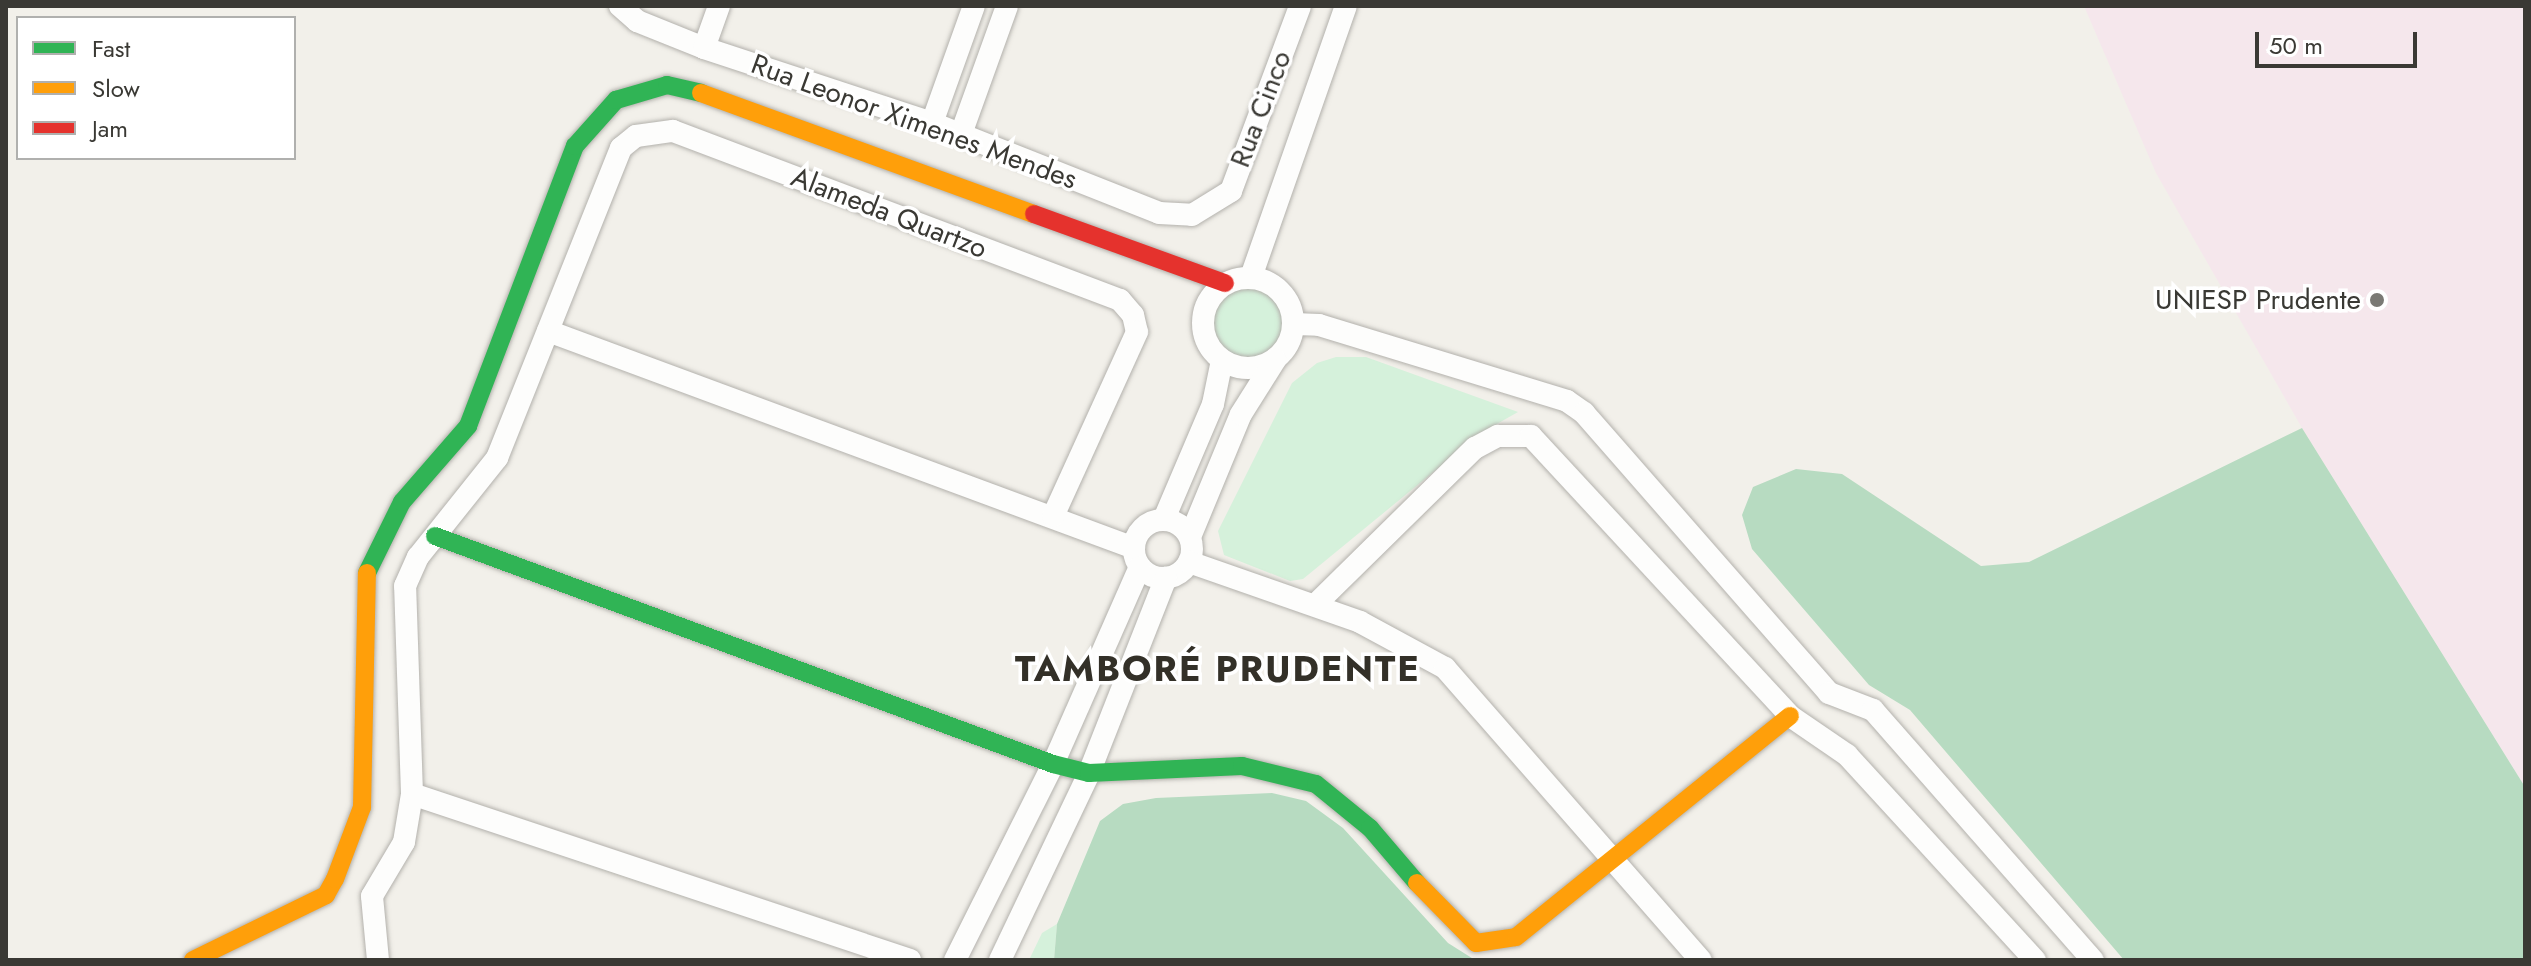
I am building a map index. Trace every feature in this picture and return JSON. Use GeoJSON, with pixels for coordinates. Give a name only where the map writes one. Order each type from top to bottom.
{"type":"FeatureCollection","features":[{"type":"Feature","properties":{"kind":"street","name":"Rua Leonor Ximenes Mendes"},"geometry":{"type":"LineString","coordinates":[[620,6],[637,21],[704,48],[932,123],[1159,213],[1192,215],[1213,205]]}},
{"type":"Feature","properties":{"kind":"street"},"geometry":{"type":"LineString","coordinates":[[704,48],[719,6]]}},
{"type":"Feature","properties":{"kind":"street"},"geometry":{"type":"LineString","coordinates":[[932,123],[974,6]]}},
{"type":"Feature","properties":{"kind":"street"},"geometry":{"type":"LineString","coordinates":[[961,134],[1007,6]]}},
{"type":"Feature","properties":{"kind":"street","name":"Rua Cinco"},"geometry":{"type":"LineString","coordinates":[[1213,205],[1231,191],[1300,6]]}},
{"type":"Feature","properties":{"kind":"street"},"geometry":{"type":"LineString","coordinates":[[1251,277],[1346,6]]}},
{"type":"Feature","properties":{"kind":"street"},"geometry":{"type":"LineString","coordinates":[[193,960],[326,895],[335,879],[362,807],[363,604],[368,563],[402,502],[468,426],[575,146],[616,100],[667,85],[701,93],[1225,283],[1251,277],[1277,287],[1286,297],[1294,324],[1285,350],[1275,360],[1241,414],[1190,537],[1189,562]]}},
{"type":"Feature","properties":{"kind":"street","name":"Alameda Quartzo"},"geometry":{"type":"LineString","coordinates":[[548,331],[621,148],[649,131],[673,131],[1120,300],[1133,315],[1137,332],[1053,516]]}},
{"type":"Feature","properties":{"kind":"street"},"geometry":{"type":"LineString","coordinates":[[1225,283],[1206,306],[1203,321],[1211,350],[1222,360],[1249,369],[1275,360]]}},
{"type":"Feature","properties":{"kind":"street"},"geometry":{"type":"LineString","coordinates":[[1294,324],[1319,325],[1553,397],[1584,413],[1829,693],[1873,710],[2093,960]]}},
{"type":"Feature","properties":{"kind":"street"},"geometry":{"type":"LineString","coordinates":[[378,960],[372,896],[404,842],[412,794],[405,586],[435,536],[497,458],[548,331],[1053,516],[1137,558],[1166,578]]}},
{"type":"Feature","properties":{"kind":"street"},"geometry":{"type":"LineString","coordinates":[[1164,519],[1213,404],[1222,360]]}},
{"type":"Feature","properties":{"kind":"street"},"geometry":{"type":"LineString","coordinates":[[1316,604],[1475,448],[1498,436],[1531,436],[1790,716],[1847,755],[2035,960]]}},
{"type":"Feature","properties":{"kind":"street"},"geometry":{"type":"LineString","coordinates":[[955,960],[1053,764],[1137,558],[1143,528],[1164,519],[1180,524],[1190,537]]}},
{"type":"Feature","properties":{"kind":"street"},"geometry":{"type":"LineString","coordinates":[[435,536],[1053,764],[1089,773],[1242,766],[1316,784],[1370,828],[1459,931],[1476,943],[1516,937],[1790,716]]}},
{"type":"Feature","properties":{"kind":"street"},"geometry":{"type":"LineString","coordinates":[[1000,960],[1089,773],[1166,578],[1189,562]]}},
{"type":"Feature","properties":{"kind":"street"},"geometry":{"type":"LineString","coordinates":[[1189,562],[1316,604],[1445,668],[1701,960]]}},
{"type":"Feature","properties":{"kind":"street"},"geometry":{"type":"LineString","coordinates":[[412,794],[910,960]]}},
{"type":"Feature","properties":{"kind":"shaded area","name":"UNIESP Prudente"},"geometry":{"type":"Polygon","coordinates":[[[2084,6],[2525,6],[2525,787],[2302,428],[2156,173],[2084,6]]]}},
{"type":"Feature","properties":{"kind":"green space"},"geometry":{"type":"Polygon","coordinates":[[[1248,287],[1268,293],[1278,303],[1284,323],[1278,343],[1268,353],[1248,359],[1228,353],[1218,343],[1212,323],[1218,303],[1228,293],[1248,287]]]}},
{"type":"Feature","properties":{"kind":"green space"},"geometry":{"type":"Polygon","coordinates":[[[1336,357],[1366,357],[1518,412],[1481,433],[1303,579],[1290,581],[1224,555],[1218,531],[1292,383],[1317,363],[1336,357]]]}},
{"type":"Feature","properties":{"kind":"green space"},"geometry":{"type":"Polygon","coordinates":[[[2302,428],[2525,787],[2525,960],[2124,960],[1910,710],[1869,685],[1752,549],[1742,515],[1753,487],[1796,469],[1842,474],[1981,566],[2029,562],[2302,428]]]}},
{"type":"Feature","properties":{"kind":"green space"},"geometry":{"type":"Polygon","coordinates":[[[1272,793],[1306,801],[1343,828],[1448,943],[1475,960],[1054,960],[1057,924],[1100,821],[1123,804],[1156,798],[1272,793]]]}},
{"type":"Feature","properties":{"kind":"green space"},"geometry":{"type":"Polygon","coordinates":[[[1057,924],[1054,960],[1029,960],[1042,933],[1057,924]]]}},
{"type":"Feature","properties":{"kind":"traffic: fast"},"geometry":{"type":"LineString","coordinates":[[367,573],[402,502],[468,426],[575,146],[616,100],[667,85],[701,93]]}},
{"type":"Feature","properties":{"kind":"traffic: fast"},"geometry":{"type":"LineString","coordinates":[[435,536],[1053,764],[1089,773],[1242,766],[1316,784],[1370,828],[1417,883]]}},
{"type":"Feature","properties":{"kind":"traffic: slow"},"geometry":{"type":"LineString","coordinates":[[701,93],[1034,214]]}},
{"type":"Feature","properties":{"kind":"traffic: slow"},"geometry":{"type":"LineString","coordinates":[[193,960],[326,895],[335,879],[362,807],[367,573]]}},
{"type":"Feature","properties":{"kind":"traffic: slow"},"geometry":{"type":"LineString","coordinates":[[1417,883],[1476,943],[1516,937],[1790,716]]}},
{"type":"Feature","properties":{"kind":"traffic: jam"},"geometry":{"type":"LineString","coordinates":[[1034,214],[1225,283]]}},
{"type":"Feature","properties":{"kind":"place","name":"UNIESP Prudente"},"geometry":{"type":"Point","coordinates":[2377,300]}},
{"type":"Feature","properties":{"kind":"district","name":"TAMBORÉ PRUDENTE"},"geometry":{"type":"Point","coordinates":[1218,669]}}]}
